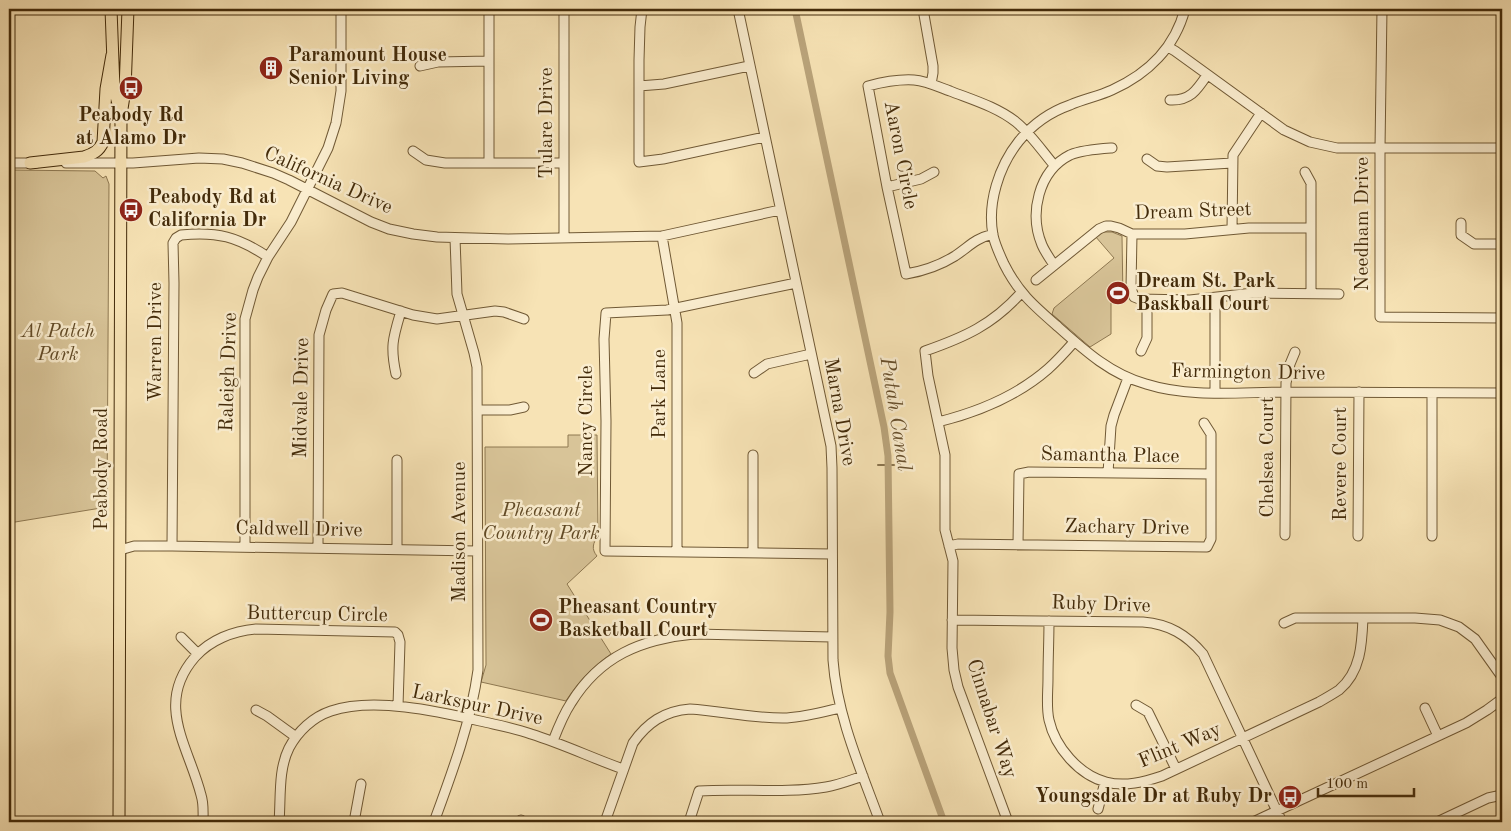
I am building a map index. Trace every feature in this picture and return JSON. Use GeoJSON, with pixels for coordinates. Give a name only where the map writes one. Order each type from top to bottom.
{"type":"FeatureCollection","features":[{"type":"Feature","properties":{"kind":"main road","name":"Peabody Road"},"geometry":{"type":"LineString","coordinates":[[111,9],[114,89],[121,115]]}},
{"type":"Feature","properties":{"kind":"main road","name":"Peabody Road"},"geometry":{"type":"LineString","coordinates":[[119,822],[121,115],[125,90],[128,9]]}},
{"type":"Feature","properties":{"kind":"main road"},"geometry":{"type":"LineString","coordinates":[[30,163],[84,157],[100,149],[103,142],[106,89],[112,55]]}},
{"type":"Feature","properties":{"kind":"street","name":"Raleigh Drive"},"geometry":{"type":"LineString","coordinates":[[245,547],[245,319],[252,290],[268,257],[292,222],[328,148],[336,123],[341,91],[341,9]]}},
{"type":"Feature","properties":{"kind":"street"},"geometry":{"type":"LineString","coordinates":[[489,9],[489,162]]}},
{"type":"Feature","properties":{"kind":"street","name":"Tulare Drive"},"geometry":{"type":"LineString","coordinates":[[564,9],[564,237]]}},
{"type":"Feature","properties":{"kind":"street"},"geometry":{"type":"LineString","coordinates":[[642,9],[640,27],[639,162],[663,160],[765,137]]}},
{"type":"Feature","properties":{"kind":"street","name":"Marna Drive"},"geometry":{"type":"LineString","coordinates":[[738,9],[831,446],[834,676],[840,708],[880,822]]}},
{"type":"Feature","properties":{"kind":"street"},"geometry":{"type":"LineString","coordinates":[[923,9],[933,66],[931,84]]}},
{"type":"Feature","properties":{"kind":"street","name":"Farmington Drive"},"geometry":{"type":"LineString","coordinates":[[1185,9],[1177,31],[1168,47],[1153,64],[1130,81],[1069,105],[1041,120],[1027,132],[1013,149],[999,178],[992,216],[993,234],[999,253],[1021,293],[1074,342],[1100,362],[1128,378],[1165,389],[1215,392],[1502,393]]}},
{"type":"Feature","properties":{"kind":"street","name":"Needham Drive"},"geometry":{"type":"LineString","coordinates":[[1382,9],[1380,317],[1502,318]]}},
{"type":"Feature","properties":{"kind":"street"},"geometry":{"type":"LineString","coordinates":[[1168,47],[1284,130],[1310,142],[1337,148],[1502,148]]}},
{"type":"Feature","properties":{"kind":"street"},"geometry":{"type":"LineString","coordinates":[[420,66],[438,62],[489,61]]}},
{"type":"Feature","properties":{"kind":"street"},"geometry":{"type":"LineString","coordinates":[[639,86],[664,84],[749,66]]}},
{"type":"Feature","properties":{"kind":"street"},"geometry":{"type":"LineString","coordinates":[[1170,100],[1178,101],[1194,94],[1207,75]]}},
{"type":"Feature","properties":{"kind":"street","name":"Aaron Circle"},"geometry":{"type":"LineString","coordinates":[[993,234],[982,236],[957,255],[931,269],[906,274],[868,86],[897,80],[916,80],[989,105],[1015,121],[1027,132],[1054,165]]}},
{"type":"Feature","properties":{"kind":"street"},"geometry":{"type":"LineString","coordinates":[[1232,229],[1233,155],[1260,113]]}},
{"type":"Feature","properties":{"kind":"street"},"geometry":{"type":"LineString","coordinates":[[1054,265],[1042,247],[1038,235],[1036,215],[1042,185],[1054,165],[1071,155],[1112,148]]}},
{"type":"Feature","properties":{"kind":"street"},"geometry":{"type":"LineString","coordinates":[[413,151],[426,160],[445,163],[564,163]]}},
{"type":"Feature","properties":{"kind":"street","name":"California Drive"},"geometry":{"type":"LineString","coordinates":[[9,163],[121,164],[199,158],[223,159],[273,173],[354,214],[389,229],[413,234],[455,238],[508,239],[662,236],[780,210]]}},
{"type":"Feature","properties":{"kind":"street"},"geometry":{"type":"LineString","coordinates":[[1148,159],[1157,166],[1167,167],[1232,163]]}},
{"type":"Feature","properties":{"kind":"street"},"geometry":{"type":"LineString","coordinates":[[887,187],[922,179],[934,172]]}},
{"type":"Feature","properties":{"kind":"street"},"geometry":{"type":"LineString","coordinates":[[1305,172],[1311,183],[1311,293]]}},
{"type":"Feature","properties":{"kind":"street"},"geometry":{"type":"LineString","coordinates":[[1461,224],[1461,235],[1474,244],[1502,244]]}},
{"type":"Feature","properties":{"kind":"street","name":"Dream Street"},"geometry":{"type":"LineString","coordinates":[[1036,280],[1099,229],[1106,226],[1119,228],[1132,234],[1195,234],[1232,229],[1311,228]]}},
{"type":"Feature","properties":{"kind":"street"},"geometry":{"type":"LineString","coordinates":[[1132,234],[1132,293],[1134,297],[1139,299],[1214,298],[1253,293],[1339,294]]}},
{"type":"Feature","properties":{"kind":"street","name":"Warren Drive"},"geometry":{"type":"LineString","coordinates":[[172,546],[173,243],[181,235],[221,235],[236,239],[268,257]]}},
{"type":"Feature","properties":{"kind":"street","name":"Park Lane"},"geometry":{"type":"LineString","coordinates":[[662,236],[677,323],[677,552]]}},
{"type":"Feature","properties":{"kind":"street","name":"Madison Avenue"},"geometry":{"type":"LineString","coordinates":[[434,822],[453,770],[475,693],[478,670],[477,367],[457,294],[455,238]]}},
{"type":"Feature","properties":{"kind":"street"},"geometry":{"type":"LineString","coordinates":[[675,308],[796,283]]}},
{"type":"Feature","properties":{"kind":"street","name":"Cinnabar Way"},"geometry":{"type":"LineString","coordinates":[[1008,822],[958,687],[953,660],[953,561],[945,530],[945,455],[928,376],[925,351],[951,343],[980,328],[1021,293]]}},
{"type":"Feature","properties":{"kind":"street","name":"Midvale Drive"},"geometry":{"type":"LineString","coordinates":[[318,548],[319,336],[326,310],[333,294],[342,294],[436,320],[495,311],[524,319]]}},
{"type":"Feature","properties":{"kind":"street"},"geometry":{"type":"LineString","coordinates":[[1214,298],[1215,392]]}},
{"type":"Feature","properties":{"kind":"street"},"geometry":{"type":"LineString","coordinates":[[1142,350],[1147,338],[1147,300]]}},
{"type":"Feature","properties":{"kind":"street","name":"Nancy Circle"},"geometry":{"type":"LineString","coordinates":[[675,308],[606,313],[604,339],[606,421],[605,551],[832,554]]}},
{"type":"Feature","properties":{"kind":"street"},"geometry":{"type":"LineString","coordinates":[[396,374],[392,356],[392,344],[401,311]]}},
{"type":"Feature","properties":{"kind":"street"},"geometry":{"type":"LineString","coordinates":[[938,422],[979,411],[1018,391],[1050,368],[1074,342]]}},
{"type":"Feature","properties":{"kind":"street","name":"Chelsea Court"},"geometry":{"type":"LineString","coordinates":[[1285,534],[1286,383],[1295,352]]}},
{"type":"Feature","properties":{"kind":"street"},"geometry":{"type":"LineString","coordinates":[[754,373],[767,364],[811,354]]}},
{"type":"Feature","properties":{"kind":"street"},"geometry":{"type":"LineString","coordinates":[[1108,473],[1111,426],[1128,378]]}},
{"type":"Feature","properties":{"kind":"street","name":"Revere Court"},"geometry":{"type":"LineString","coordinates":[[1358,536],[1359,392]]}},
{"type":"Feature","properties":{"kind":"street"},"geometry":{"type":"LineString","coordinates":[[1432,393],[1432,536]]}},
{"type":"Feature","properties":{"kind":"street"},"geometry":{"type":"LineString","coordinates":[[477,410],[510,410],[524,407]]}},
{"type":"Feature","properties":{"kind":"street","name":"Zachary Drive"},"geometry":{"type":"LineString","coordinates":[[949,546],[958,544],[1207,547],[1211,539],[1211,434],[1204,422]]}},
{"type":"Feature","properties":{"kind":"street"},"geometry":{"type":"LineString","coordinates":[[753,455],[753,553]]}},
{"type":"Feature","properties":{"kind":"street"},"geometry":{"type":"LineString","coordinates":[[397,460],[397,549]]}},
{"type":"Feature","properties":{"kind":"street","name":"Samantha Place"},"geometry":{"type":"LineString","coordinates":[[1018,545],[1019,474],[1029,472],[1211,474]]}},
{"type":"Feature","properties":{"kind":"street","name":"Caldwell Drive"},"geometry":{"type":"LineString","coordinates":[[120,550],[134,546],[172,546],[477,551]]}},
{"type":"Feature","properties":{"kind":"street"},"geometry":{"type":"LineString","coordinates":[[1284,623],[1295,618],[1431,619],[1451,623],[1475,639],[1502,677]]}},
{"type":"Feature","properties":{"kind":"street","name":"Flint Way"},"geometry":{"type":"LineString","coordinates":[[1049,621],[1047,704],[1049,721],[1055,736],[1064,751],[1081,769],[1105,782],[1130,784],[1144,782],[1176,769],[1319,702],[1338,691],[1344,686],[1357,663],[1361,646],[1363,618]]}},
{"type":"Feature","properties":{"kind":"street","name":"Ruby Drive"},"geometry":{"type":"LineString","coordinates":[[952,620],[1152,623],[1179,632],[1203,654],[1282,822]]}},
{"type":"Feature","properties":{"kind":"street","name":"Buttercup Circle"},"geometry":{"type":"LineString","coordinates":[[203,822],[204,808],[201,796],[178,730],[175,712],[181,679],[189,664],[198,654],[215,641],[224,636],[250,630],[392,631],[398,636],[400,642],[398,706]]}},
{"type":"Feature","properties":{"kind":"street"},"geometry":{"type":"LineString","coordinates":[[553,742],[570,703],[591,676],[616,657],[635,646],[671,636],[694,634],[832,637]]}},
{"type":"Feature","properties":{"kind":"street"},"geometry":{"type":"LineString","coordinates":[[181,637],[198,654]]}},
{"type":"Feature","properties":{"kind":"street"},"geometry":{"type":"LineString","coordinates":[[1253,822],[1477,717],[1502,699]]}},
{"type":"Feature","properties":{"kind":"street"},"geometry":{"type":"LineString","coordinates":[[1136,704],[1148,712],[1176,769]]}},
{"type":"Feature","properties":{"kind":"street","name":"Larkspur Drive"},"geometry":{"type":"LineString","coordinates":[[279,822],[284,763],[289,748],[296,737],[316,718],[329,711],[356,705],[424,709],[514,729],[623,769]]}},
{"type":"Feature","properties":{"kind":"street"},"geometry":{"type":"LineString","coordinates":[[605,822],[633,743],[653,720],[667,713],[690,709],[767,718],[788,718],[840,708]]}},
{"type":"Feature","properties":{"kind":"street"},"geometry":{"type":"LineString","coordinates":[[1426,708],[1438,736]]}},
{"type":"Feature","properties":{"kind":"street"},"geometry":{"type":"LineString","coordinates":[[256,710],[296,737]]}},
{"type":"Feature","properties":{"kind":"street"},"geometry":{"type":"LineString","coordinates":[[689,822],[699,791],[793,790],[832,786],[863,776]]}},
{"type":"Feature","properties":{"kind":"street"},"geometry":{"type":"LineString","coordinates":[[1098,808],[1105,782]]}},
{"type":"Feature","properties":{"kind":"street"},"geometry":{"type":"LineString","coordinates":[[354,822],[361,784]]}},
{"type":"Feature","properties":{"kind":"street"},"geometry":{"type":"LineString","coordinates":[[1437,822],[1488,798],[1502,795]]}},
{"type":"Feature","properties":{"kind":"green space","name":"Al Patch Park"},"geometry":{"type":"Polygon","coordinates":[[[9,170],[95,171],[103,178],[106,176],[109,184],[107,503],[101,508],[9,523],[9,170]]]}},
{"type":"Feature","properties":{"kind":"green space"},"geometry":{"type":"Polygon","coordinates":[[[1104,232],[1112,232],[1122,236],[1123,300],[1111,303],[1111,334],[1090,347],[1052,314],[1054,308],[1114,258],[1095,236],[1104,232]]]}},
{"type":"Feature","properties":{"kind":"green space","name":"Pheasant Country Park"},"geometry":{"type":"Polygon","coordinates":[[[568,435],[597,435],[598,536],[593,546],[597,556],[567,584],[611,654],[586,675],[566,701],[481,682],[486,665],[485,447],[568,447],[568,435]]]}},
{"type":"Feature","properties":{"kind":"waterway","name":"Putah Canal"},"geometry":{"type":"LineString","coordinates":[[795,9],[884,427],[888,456],[890,612],[888,656],[890,673],[944,822]]}},
{"type":"Feature","properties":{"kind":"waterway","name":"Putah Canal"},"geometry":{"type":"LineString","coordinates":[[878,465],[894,465]]}},
{"type":"Feature","properties":{"kind":"place","name":"Paramount House Senior Living"},"geometry":{"type":"Point","coordinates":[271,68]}},
{"type":"Feature","properties":{"kind":"place","name":"Peabody Rd at Alamo Dr"},"geometry":{"type":"Point","coordinates":[131,88]}},
{"type":"Feature","properties":{"kind":"place","name":"Peabody Rd at California Dr"},"geometry":{"type":"Point","coordinates":[131,210]}},
{"type":"Feature","properties":{"kind":"place","name":"Dream St. Park Baskball Court"},"geometry":{"type":"Point","coordinates":[1118,293]}},
{"type":"Feature","properties":{"kind":"place","name":"Pheasant Country Basketball Court"},"geometry":{"type":"Point","coordinates":[541,620]}},
{"type":"Feature","properties":{"kind":"place","name":"Youngsdale Dr at Ruby Dr"},"geometry":{"type":"Point","coordinates":[1290,797]}}]}
